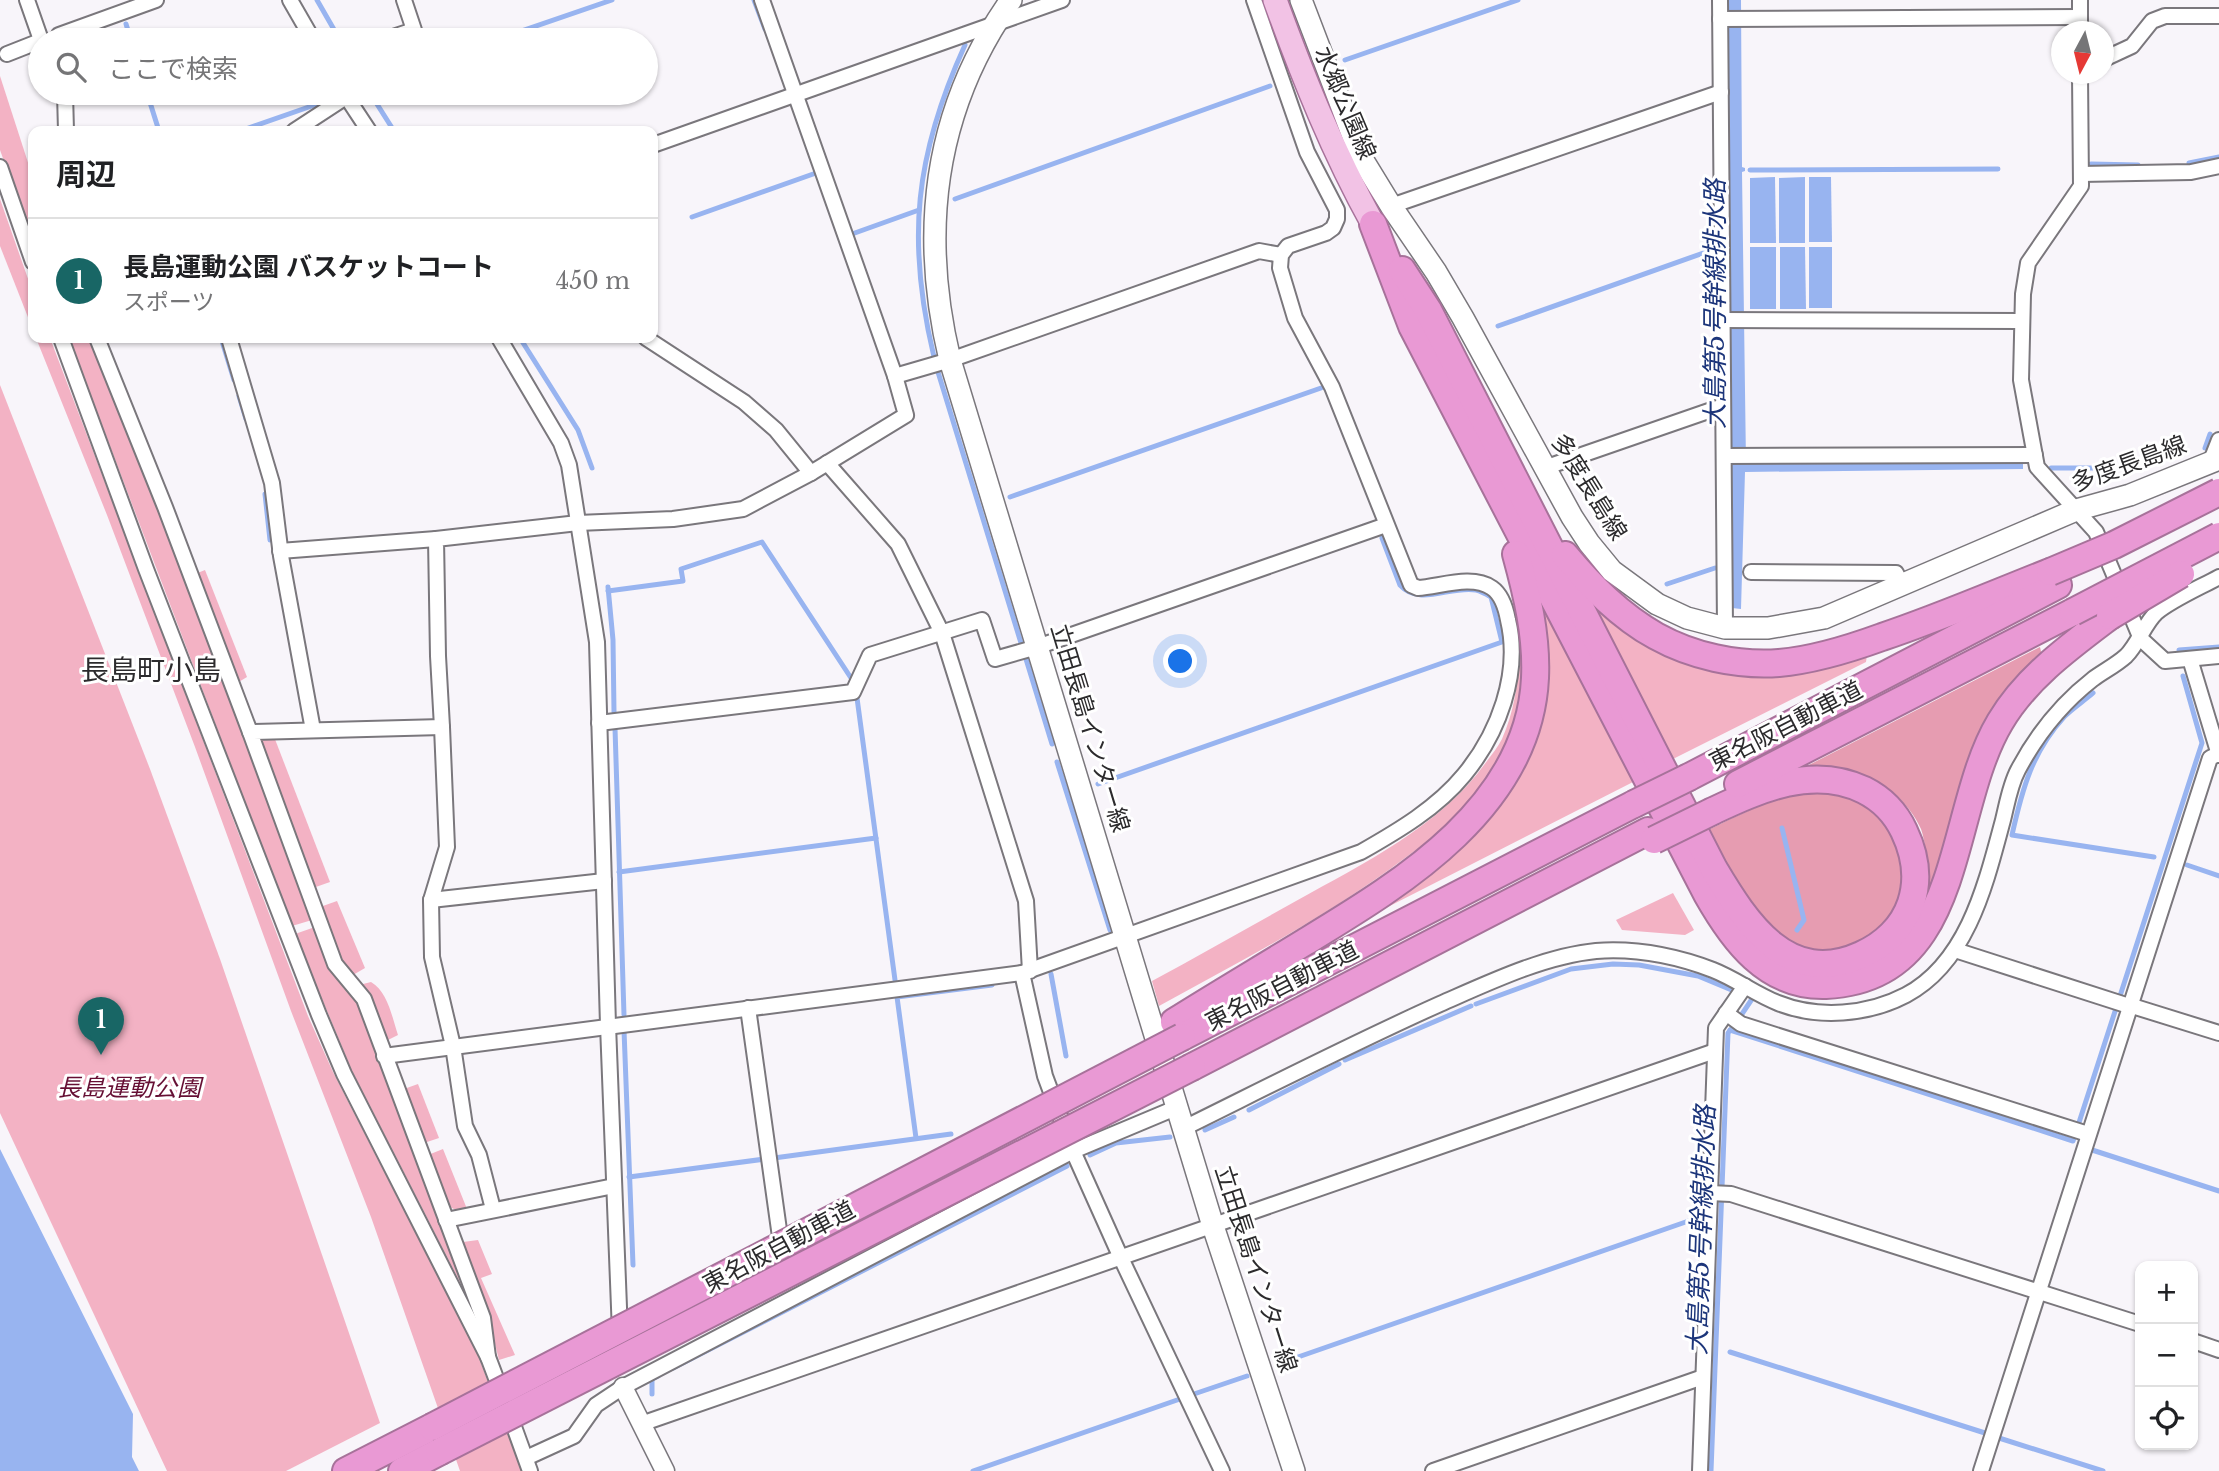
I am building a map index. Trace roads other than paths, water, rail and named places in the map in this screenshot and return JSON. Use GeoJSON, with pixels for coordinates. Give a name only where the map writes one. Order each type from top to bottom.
{"type":"FeatureCollection","features":[{"type":"Feature","properties":{"kind":"highway"},"geometry":{"type":"LineString","coordinates":[[1382,215],[1428,310],[1512,499],[1721,919],[1736,941],[1755,960],[1777,974],[1817,985],[1843,984],[1869,977],[1891,966],[1912,947],[1930,922],[1943,892],[1982,756],[1999,723],[2019,694],[2045,668],[2110,616],[2219,552]]}},
{"type":"Feature","properties":{"kind":"highway"},"geometry":{"type":"LineString","coordinates":[[1512,499],[1602,596],[1629,619],[1657,637],[1720,659],[1779,663],[1850,648],[2054,578],[2219,492]]}},
{"type":"Feature","properties":{"kind":"highway"},"geometry":{"type":"LineString","coordinates":[[1512,499],[1714,869],[1732,900],[1756,932],[1788,955],[1823,964],[1860,956],[1878,946],[1904,920],[1915,886],[1913,855],[1895,815],[1870,793],[1840,781],[1821,778],[1800,780],[1709,806]]}},
{"type":"Feature","properties":{"kind":"highway"},"geometry":{"type":"LineString","coordinates":[[1178,1029],[1376,899],[1447,845],[1492,793],[1521,739],[1535,681],[1535,647],[1512,499]]}},
{"type":"Feature","properties":{"kind":"highway","name":"東名阪自動車道"},"geometry":{"type":"LineString","coordinates":[[346,1471],[650,1315],[977,1142],[1178,1029],[1689,776],[2054,578],[2219,503]]}},
{"type":"Feature","properties":{"kind":"highway","name":"東名阪自動車道"},"geometry":{"type":"LineString","coordinates":[[402,1471],[1346,989],[1405,965],[2219,536]]}},
{"type":"Feature","properties":{"kind":"main road","name":"立田長島インター線"},"geometry":{"type":"LineString","coordinates":[[1011,0],[977,55],[964,85],[940,163],[934,222],[934,267],[941,322],[950,360],[1213,1226],[1294,1471]]}},
{"type":"Feature","properties":{"kind":"main road","name":"水郷公園線"},"geometry":{"type":"LineString","coordinates":[[1275,0],[1313,101],[1349,181],[1382,215]]}},
{"type":"Feature","properties":{"kind":"main road","name":"多度長島線"},"geometry":{"type":"LineString","coordinates":[[1301,0],[1382,215],[1443,283],[1544,468],[1589,543],[1612,571],[1657,604],[1687,618],[1725,628],[1768,628],[1824,618],[2076,510],[2130,495],[2214,461]]}},
{"type":"Feature","properties":{"kind":"street"},"geometry":{"type":"LineString","coordinates":[[27,0],[37,28]]}},
{"type":"Feature","properties":{"kind":"street"},"geometry":{"type":"LineString","coordinates":[[85,28],[156,0]]}},
{"type":"Feature","properties":{"kind":"street"},"geometry":{"type":"LineString","coordinates":[[290,0],[306,28]]}},
{"type":"Feature","properties":{"kind":"street"},"geometry":{"type":"LineString","coordinates":[[404,0],[413,28]]}},
{"type":"Feature","properties":{"kind":"street"},"geometry":{"type":"LineString","coordinates":[[281,551],[436,539],[578,523],[674,519],[743,509],[811,473],[906,415],[895,376],[762,0]]}},
{"type":"Feature","properties":{"kind":"street"},"geometry":{"type":"LineString","coordinates":[[658,143],[1062,0]]}},
{"type":"Feature","properties":{"kind":"street"},"geometry":{"type":"LineString","coordinates":[[384,1056],[1026,972],[1361,852],[1396,832],[1447,794],[1481,752],[1502,706],[1511,674],[1513,638],[1505,606],[1491,587],[1468,582],[1418,588],[1411,585],[1332,387],[1295,317],[1280,268],[1281,255],[1288,246],[1332,228],[1337,219],[1337,210],[1307,152],[1254,0]]}},
{"type":"Feature","properties":{"kind":"street"},"geometry":{"type":"LineString","coordinates":[[1720,0],[1723,19],[1721,92],[1725,320],[1725,628]]}},
{"type":"Feature","properties":{"kind":"street"},"geometry":{"type":"LineString","coordinates":[[2080,0],[2080,21]]}},
{"type":"Feature","properties":{"kind":"street"},"geometry":{"type":"LineString","coordinates":[[2114,54],[2132,46],[2152,21],[2165,16],[2219,16]]}},
{"type":"Feature","properties":{"kind":"street"},"geometry":{"type":"LineString","coordinates":[[1723,19],[2051,24]]}},
{"type":"Feature","properties":{"kind":"street"},"geometry":{"type":"LineString","coordinates":[[7,54],[28,45]]}},
{"type":"Feature","properties":{"kind":"street"},"geometry":{"type":"LineString","coordinates":[[2080,84],[2081,186],[2028,263],[2023,294],[2021,380],[2037,467],[2096,532],[2141,639],[2165,661],[2219,656]]}},
{"type":"Feature","properties":{"kind":"street"},"geometry":{"type":"LineString","coordinates":[[1382,215],[1721,92]]}},
{"type":"Feature","properties":{"kind":"street"},"geometry":{"type":"LineString","coordinates":[[65,105],[66,126]]}},
{"type":"Feature","properties":{"kind":"street"},"geometry":{"type":"LineString","coordinates":[[301,126],[331,105]]}},
{"type":"Feature","properties":{"kind":"street"},"geometry":{"type":"LineString","coordinates":[[352,105],[366,126]]}},
{"type":"Feature","properties":{"kind":"street"},"geometry":{"type":"LineString","coordinates":[[2081,174],[2191,172],[2219,166]]}},
{"type":"Feature","properties":{"kind":"street"},"geometry":{"type":"LineString","coordinates":[[0,167],[28,248]]}},
{"type":"Feature","properties":{"kind":"street"},"geometry":{"type":"LineString","coordinates":[[895,376],[950,360],[1259,251],[1281,255]]}},
{"type":"Feature","properties":{"kind":"street"},"geometry":{"type":"LineString","coordinates":[[1725,320],[2022,321]]}},
{"type":"Feature","properties":{"kind":"street"},"geometry":{"type":"LineString","coordinates":[[63,343],[146,569],[319,1016],[344,1074],[488,1357],[528,1465],[574,1436],[596,1405],[623,1387],[1073,1151],[1178,1107]]}},
{"type":"Feature","properties":{"kind":"street"},"geometry":{"type":"LineString","coordinates":[[99,343],[165,508],[335,964],[364,999],[483,1318],[488,1357]]}},
{"type":"Feature","properties":{"kind":"street"},"geometry":{"type":"LineString","coordinates":[[230,343],[272,483],[281,551],[313,730]]}},
{"type":"Feature","properties":{"kind":"street"},"geometry":{"type":"LineString","coordinates":[[502,343],[561,443],[569,465],[597,642],[608,1025],[623,1387],[665,1471]]}},
{"type":"Feature","properties":{"kind":"street"},"geometry":{"type":"LineString","coordinates":[[654,343],[744,402],[776,429],[811,473]]}},
{"type":"Feature","properties":{"kind":"street"},"geometry":{"type":"LineString","coordinates":[[1544,468],[1723,406]]}},
{"type":"Feature","properties":{"kind":"street"},"geometry":{"type":"LineString","coordinates":[[2214,461],[2219,440]]}},
{"type":"Feature","properties":{"kind":"street"},"geometry":{"type":"LineString","coordinates":[[1726,456],[2035,455]]}},
{"type":"Feature","properties":{"kind":"street"},"geometry":{"type":"LineString","coordinates":[[827,463],[898,544],[943,633],[1026,901],[1026,972],[1045,1076],[1073,1151],[1222,1471]]}},
{"type":"Feature","properties":{"kind":"street"},"geometry":{"type":"LineString","coordinates":[[599,723],[853,692],[870,655],[982,620],[995,659],[1037,647],[1386,525]]}},
{"type":"Feature","properties":{"kind":"street"},"geometry":{"type":"LineString","coordinates":[[436,539],[438,656],[447,847],[431,900],[432,957],[453,1046],[465,1126],[479,1155],[493,1209]]}},
{"type":"Feature","properties":{"kind":"street"},"geometry":{"type":"LineString","coordinates":[[1751,572],[1896,573],[1902,585]]}},
{"type":"Feature","properties":{"kind":"street"},"geometry":{"type":"LineString","coordinates":[[1184,1128],[1384,1029],[1495,980],[1570,956],[1607,951],[1658,954],[1716,971],[1779,1004],[1822,1013],[1850,1012],[1878,1006],[1907,994],[1931,976],[1955,950],[1979,900],[2015,774],[2055,713],[2094,679],[2125,657],[2141,639],[2154,614],[2219,577]]}},
{"type":"Feature","properties":{"kind":"street"},"geometry":{"type":"LineString","coordinates":[[1981,1471],[2128,1005],[2210,758],[2218,755],[2190,659]]}},
{"type":"Feature","properties":{"kind":"street"},"geometry":{"type":"LineString","coordinates":[[250,732],[442,727]]}},
{"type":"Feature","properties":{"kind":"street"},"geometry":{"type":"LineString","coordinates":[[431,900],[604,881]]}},
{"type":"Feature","properties":{"kind":"street"},"geometry":{"type":"LineString","coordinates":[[1955,950],[2219,1033]]}},
{"type":"Feature","properties":{"kind":"street"},"geometry":{"type":"LineString","coordinates":[[1700,1471],[1716,1028],[1732,1018],[1745,986]]}},
{"type":"Feature","properties":{"kind":"street"},"geometry":{"type":"LineString","coordinates":[[748,1008],[788,1300]]}},
{"type":"Feature","properties":{"kind":"street"},"geometry":{"type":"LineString","coordinates":[[1732,1018],[2086,1133]]}},
{"type":"Feature","properties":{"kind":"street"},"geometry":{"type":"LineString","coordinates":[[641,1424],[1715,1051]]}},
{"type":"Feature","properties":{"kind":"street"},"geometry":{"type":"LineString","coordinates":[[446,1220],[614,1186]]}},
{"type":"Feature","properties":{"kind":"street"},"geometry":{"type":"LineString","coordinates":[[1712,1193],[1731,1194],[2135,1322]]}},
{"type":"Feature","properties":{"kind":"street"},"geometry":{"type":"LineString","coordinates":[[2198,1343],[2219,1350]]}},
{"type":"Feature","properties":{"kind":"street"},"geometry":{"type":"LineString","coordinates":[[1433,1471],[1703,1377]]}},
{"type":"Feature","properties":{"kind":"water"},"geometry":{"type":"Polygon","coordinates":[[[1728,0],[1741,0],[1742,167],[1745,168],[1742,172],[1746,463],[2023,460],[2023,469],[1745,472],[1741,609],[1732,608],[1730,580],[1728,0]]]}},
{"type":"Feature","properties":{"kind":"water"},"geometry":{"type":"Polygon","coordinates":[[[1775,177],[1776,243],[1750,243],[1750,178],[1775,177]]]}},
{"type":"Feature","properties":{"kind":"water"},"geometry":{"type":"Polygon","coordinates":[[[1805,177],[1805,243],[1779,243],[1779,178],[1805,177]]]}},
{"type":"Feature","properties":{"kind":"water"},"geometry":{"type":"Polygon","coordinates":[[[1809,177],[1831,177],[1832,242],[1809,242],[1809,177]]]}},
{"type":"Feature","properties":{"kind":"water"},"geometry":{"type":"Polygon","coordinates":[[[1750,247],[1776,247],[1776,309],[1750,309],[1750,247]]]}},
{"type":"Feature","properties":{"kind":"water"},"geometry":{"type":"Polygon","coordinates":[[[1780,247],[1805,247],[1806,309],[1780,309],[1780,247]]]}},
{"type":"Feature","properties":{"kind":"water"},"geometry":{"type":"Polygon","coordinates":[[[1809,247],[1832,247],[1832,308],[1809,308],[1809,247]]]}},
{"type":"Feature","properties":{"kind":"water"},"geometry":{"type":"Polygon","coordinates":[[[0,1149],[133,1414],[132,1457],[139,1471],[0,1471],[0,1149]]]}},
{"type":"Feature","properties":{"kind":"waterway"},"geometry":{"type":"LineString","coordinates":[[317,0],[333,28]]}},
{"type":"Feature","properties":{"kind":"waterway"},"geometry":{"type":"LineString","coordinates":[[530,28],[612,0]]}},
{"type":"Feature","properties":{"kind":"waterway"},"geometry":{"type":"LineString","coordinates":[[754,0],[765,29]]}},
{"type":"Feature","properties":{"kind":"waterway"},"geometry":{"type":"LineString","coordinates":[[1345,60],[1518,0]]}},
{"type":"Feature","properties":{"kind":"waterway"},"geometry":{"type":"LineString","coordinates":[[126,24],[127,28]]}},
{"type":"Feature","properties":{"kind":"waterway"},"geometry":{"type":"LineString","coordinates":[[934,357],[920,274],[920,198],[935,124],[965,45]]}},
{"type":"Feature","properties":{"kind":"waterway"},"geometry":{"type":"LineString","coordinates":[[955,199],[1270,86]]}},
{"type":"Feature","properties":{"kind":"waterway"},"geometry":{"type":"LineString","coordinates":[[151,105],[157,126]]}},
{"type":"Feature","properties":{"kind":"waterway"},"geometry":{"type":"LineString","coordinates":[[254,126],[315,105]]}},
{"type":"Feature","properties":{"kind":"waterway"},"geometry":{"type":"LineString","coordinates":[[378,105],[391,126]]}},
{"type":"Feature","properties":{"kind":"waterway"},"geometry":{"type":"LineString","coordinates":[[2189,163],[2219,157]]}},
{"type":"Feature","properties":{"kind":"waterway"},"geometry":{"type":"LineString","coordinates":[[2091,164],[2138,165]]}},
{"type":"Feature","properties":{"kind":"waterway"},"geometry":{"type":"LineString","coordinates":[[1750,170],[1998,169]]}},
{"type":"Feature","properties":{"kind":"waterway"},"geometry":{"type":"LineString","coordinates":[[692,217],[816,173]]}},
{"type":"Feature","properties":{"kind":"waterway"},"geometry":{"type":"LineString","coordinates":[[852,234],[919,210]]}},
{"type":"Feature","properties":{"kind":"waterway"},"geometry":{"type":"LineString","coordinates":[[1498,326],[1709,251]]}},
{"type":"Feature","properties":{"kind":"waterway"},"geometry":{"type":"LineString","coordinates":[[223,343],[234,380]]}},
{"type":"Feature","properties":{"kind":"waterway"},"geometry":{"type":"LineString","coordinates":[[523,343],[578,430],[592,468]]}},
{"type":"Feature","properties":{"kind":"waterway"},"geometry":{"type":"LineString","coordinates":[[938,372],[1021,643]]}},
{"type":"Feature","properties":{"kind":"waterway"},"geometry":{"type":"LineString","coordinates":[[1010,497],[1321,388]]}},
{"type":"Feature","properties":{"kind":"waterway"},"geometry":{"type":"LineString","coordinates":[[239,396],[246,419]]}},
{"type":"Feature","properties":{"kind":"waterway"},"geometry":{"type":"LineString","coordinates":[[2205,448],[2210,434]]}},
{"type":"Feature","properties":{"kind":"waterway"},"geometry":{"type":"LineString","coordinates":[[2051,468],[2104,468]]}},
{"type":"Feature","properties":{"kind":"waterway"},"geometry":{"type":"LineString","coordinates":[[265,494],[270,540]]}},
{"type":"Feature","properties":{"kind":"waterway"},"geometry":{"type":"LineString","coordinates":[[1098,784],[1502,642],[1491,597],[1478,590],[1466,589],[1426,595],[1408,591],[1400,585],[1382,538]]}},
{"type":"Feature","properties":{"kind":"waterway"},"geometry":{"type":"LineString","coordinates":[[608,591],[683,581],[681,569],[762,542],[851,678]]}},
{"type":"Feature","properties":{"kind":"waterway"},"geometry":{"type":"LineString","coordinates":[[1667,584],[1715,568]]}},
{"type":"Feature","properties":{"kind":"waterway"},"geometry":{"type":"LineString","coordinates":[[608,587],[613,640],[614,712]]}},
{"type":"Feature","properties":{"kind":"waterway"},"geometry":{"type":"LineString","coordinates":[[2179,650],[2219,647]]}},
{"type":"Feature","properties":{"kind":"waterway"},"geometry":{"type":"LineString","coordinates":[[1026,659],[1052,744]]}},
{"type":"Feature","properties":{"kind":"waterway"},"geometry":{"type":"LineString","coordinates":[[1730,1030],[2073,1141],[2202,743],[2183,676]]}},
{"type":"Feature","properties":{"kind":"waterway"},"geometry":{"type":"LineString","coordinates":[[2093,693],[2064,717],[2036,758],[2024,787],[2012,835],[2154,857]]}},
{"type":"Feature","properties":{"kind":"waterway"},"geometry":{"type":"LineString","coordinates":[[857,698],[895,980]]}},
{"type":"Feature","properties":{"kind":"waterway"},"geometry":{"type":"LineString","coordinates":[[615,728],[624,1015]]}},
{"type":"Feature","properties":{"kind":"waterway"},"geometry":{"type":"LineString","coordinates":[[1057,762],[1110,930]]}},
{"type":"Feature","properties":{"kind":"waterway","name":"大島第5号幹線排水路"},"geometry":{"type":"LineString","coordinates":[[1782,828],[1804,920],[1797,930]]}},
{"type":"Feature","properties":{"kind":"waterway"},"geometry":{"type":"LineString","coordinates":[[619,872],[876,838]]}},
{"type":"Feature","properties":{"kind":"waterway"},"geometry":{"type":"LineString","coordinates":[[2187,865],[2219,876]]}},
{"type":"Feature","properties":{"kind":"waterway"},"geometry":{"type":"LineString","coordinates":[[1476,1004],[1571,969],[1613,964],[1639,965],[1698,976],[1734,991]]}},
{"type":"Feature","properties":{"kind":"waterway"},"geometry":{"type":"LineString","coordinates":[[1051,974],[1066,1056]]}},
{"type":"Feature","properties":{"kind":"waterway"},"geometry":{"type":"LineString","coordinates":[[916,1138],[897,997],[992,985]]}},
{"type":"Feature","properties":{"kind":"waterway","name":"大島第5号幹線排水路"},"geometry":{"type":"LineString","coordinates":[[1738,1020],[1752,999]]}},
{"type":"Feature","properties":{"kind":"waterway"},"geometry":{"type":"LineString","coordinates":[[1345,1060],[1471,1006]]}},
{"type":"Feature","properties":{"kind":"waterway","name":"大島第5号幹線排水路"},"geometry":{"type":"LineString","coordinates":[[1711,1471],[1728,1033],[1732,1028]]}},
{"type":"Feature","properties":{"kind":"waterway"},"geometry":{"type":"LineString","coordinates":[[624,1030],[633,1265]]}},
{"type":"Feature","properties":{"kind":"waterway"},"geometry":{"type":"LineString","coordinates":[[1249,1110],[1339,1064]]}},
{"type":"Feature","properties":{"kind":"waterway"},"geometry":{"type":"LineString","coordinates":[[1205,1130],[1234,1117]]}},
{"type":"Feature","properties":{"kind":"waterway"},"geometry":{"type":"LineString","coordinates":[[774,1158],[951,1134]]}},
{"type":"Feature","properties":{"kind":"waterway"},"geometry":{"type":"LineString","coordinates":[[1090,1155],[1116,1143],[1170,1137]]}},
{"type":"Feature","properties":{"kind":"waterway"},"geometry":{"type":"LineString","coordinates":[[2089,1149],[2219,1191]]}},
{"type":"Feature","properties":{"kind":"waterway"},"geometry":{"type":"LineString","coordinates":[[629,1177],[765,1159]]}},
{"type":"Feature","properties":{"kind":"waterway"},"geometry":{"type":"LineString","coordinates":[[673,1368],[1067,1166]]}},
{"type":"Feature","properties":{"kind":"waterway"},"geometry":{"type":"LineString","coordinates":[[1278,1364],[1700,1217]]}},
{"type":"Feature","properties":{"kind":"waterway"},"geometry":{"type":"LineString","coordinates":[[1730,1352],[1985,1433]]}},
{"type":"Feature","properties":{"kind":"waterway"},"geometry":{"type":"LineString","coordinates":[[652,1394],[652,1379],[658,1376]]}},
{"type":"Feature","properties":{"kind":"waterway"},"geometry":{"type":"LineString","coordinates":[[1194,1394],[1247,1376]]}},
{"type":"Feature","properties":{"kind":"waterway"},"geometry":{"type":"LineString","coordinates":[[973,1471],[1180,1399]]}},
{"type":"Feature","properties":{"kind":"waterway"},"geometry":{"type":"LineString","coordinates":[[1999,1438],[2103,1471]]}},
{"type":"Feature","properties":{"kind":"place","name":"長島運動公園 バスケットコート"},"geometry":{"type":"Point","coordinates":[101,1055]}},
{"type":"Feature","properties":{"kind":"district","name":"長島町小島"},"geometry":{"type":"Point","coordinates":[151,670]}},
{"type":"Feature","properties":{"kind":"park label","name":"長島運動公園"},"geometry":{"type":"Point","coordinates":[129,1088]}}]}
